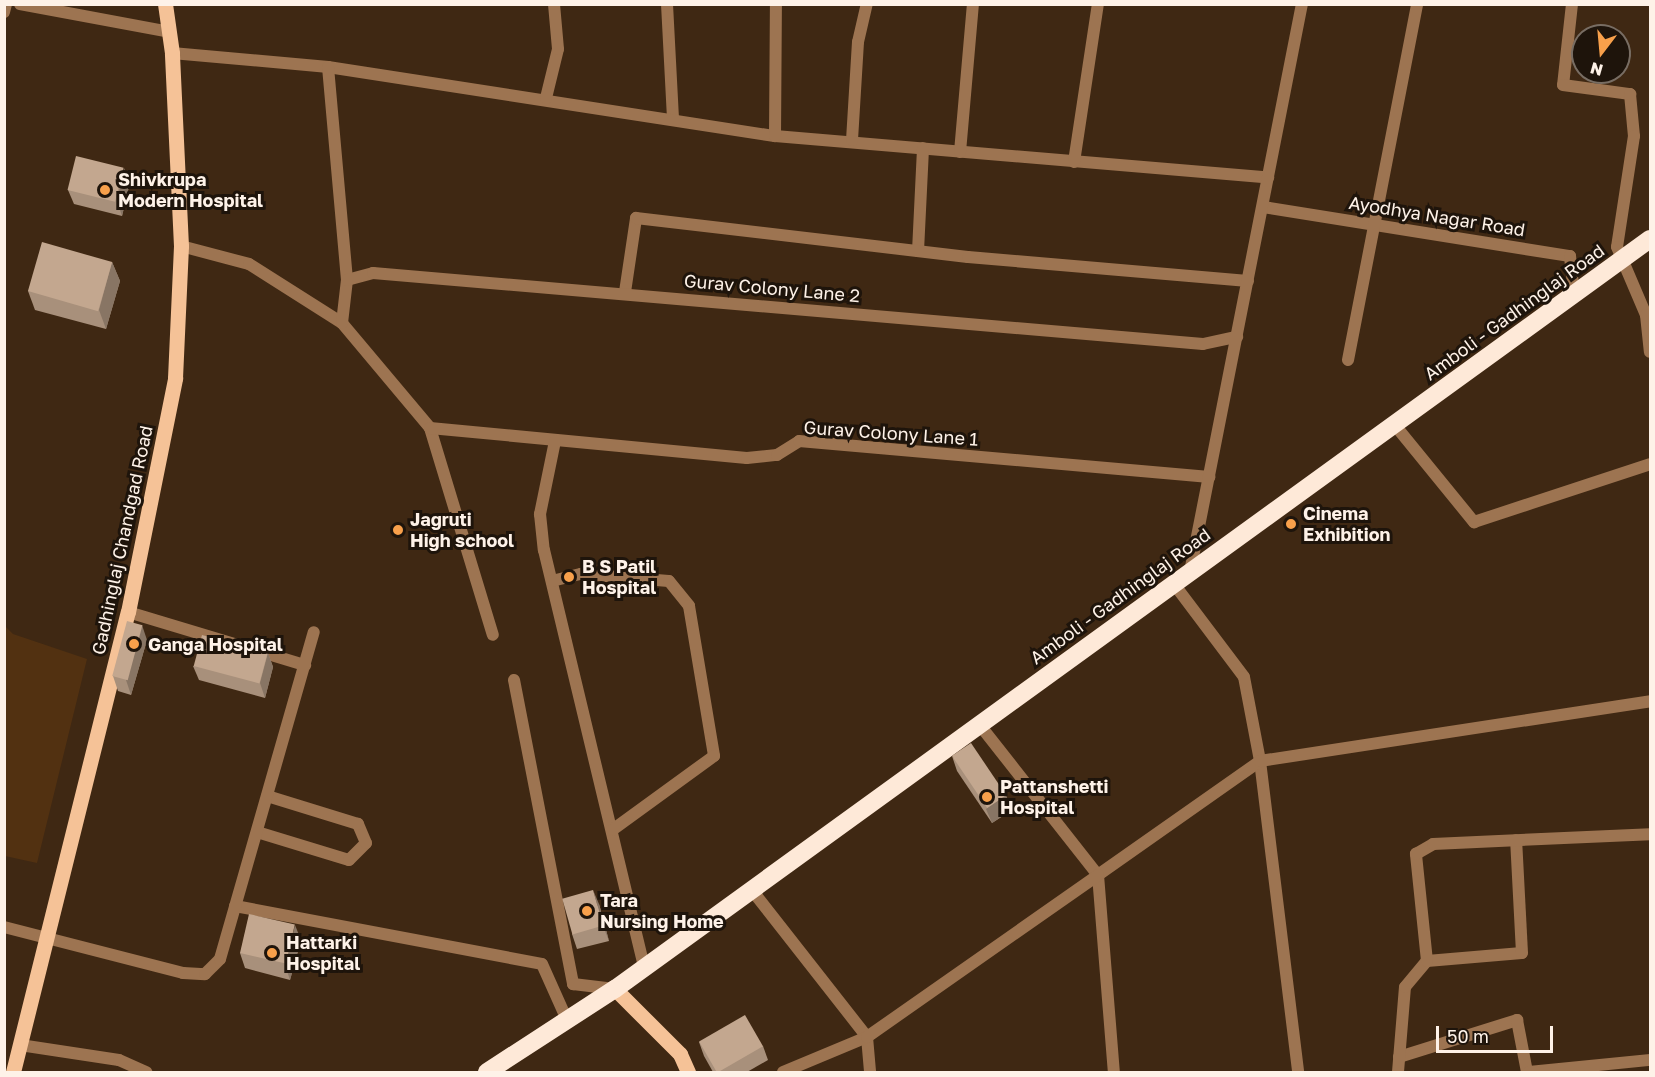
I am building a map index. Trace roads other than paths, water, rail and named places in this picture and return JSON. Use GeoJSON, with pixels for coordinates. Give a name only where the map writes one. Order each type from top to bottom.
{"type":"FeatureCollection","features":[{"type":"Feature","properties":{"kind":"highway","name":"Amboli - Gadhinglaj Road"},"geometry":{"type":"LineString","coordinates":[[488,1072],[615,989],[1650,239]]}},
{"type":"Feature","properties":{"kind":"main road","name":"Gadhinglaj Chandgad Road"},"geometry":{"type":"LineString","coordinates":[[13,1072],[128,612],[175,378],[181,246],[172,53],[165,4]]}},
{"type":"Feature","properties":{"kind":"main road"},"geometry":{"type":"LineString","coordinates":[[615,989],[680,1054],[688,1072]]}},
{"type":"Feature","properties":{"kind":"street"},"geometry":{"type":"LineString","coordinates":[[4,12],[6,4]]}},
{"type":"Feature","properties":{"kind":"street"},"geometry":{"type":"LineString","coordinates":[[20,4],[169,32]]}},
{"type":"Feature","properties":{"kind":"street"},"geometry":{"type":"LineString","coordinates":[[546,98],[558,49],[554,4]]}},
{"type":"Feature","properties":{"kind":"street"},"geometry":{"type":"LineString","coordinates":[[667,4],[673,119]]}},
{"type":"Feature","properties":{"kind":"street"},"geometry":{"type":"LineString","coordinates":[[774,136],[776,4]]}},
{"type":"Feature","properties":{"kind":"street"},"geometry":{"type":"LineString","coordinates":[[852,140],[858,42],[867,4]]}},
{"type":"Feature","properties":{"kind":"street"},"geometry":{"type":"LineString","coordinates":[[960,152],[973,4]]}},
{"type":"Feature","properties":{"kind":"street"},"geometry":{"type":"LineString","coordinates":[[1074,162],[1098,4]]}},
{"type":"Feature","properties":{"kind":"street"},"geometry":{"type":"LineString","coordinates":[[1190,572],[1302,4]]}},
{"type":"Feature","properties":{"kind":"street"},"geometry":{"type":"LineString","coordinates":[[1348,360],[1417,4]]}},
{"type":"Feature","properties":{"kind":"street"},"geometry":{"type":"LineString","coordinates":[[1572,4],[1563,85],[1630,94],[1634,136],[1617,247],[1646,315],[1650,352]]}},
{"type":"Feature","properties":{"kind":"street"},"geometry":{"type":"LineString","coordinates":[[172,53],[328,67],[546,98],[774,136],[852,140],[960,152],[1268,177]]}},
{"type":"Feature","properties":{"kind":"street"},"geometry":{"type":"LineString","coordinates":[[328,67],[347,280],[342,323]]}},
{"type":"Feature","properties":{"kind":"street"},"geometry":{"type":"LineString","coordinates":[[918,251],[923,148]]}},
{"type":"Feature","properties":{"kind":"street","name":"Ayodhya Nagar Road"},"geometry":{"type":"LineString","coordinates":[[1263,207],[1570,256],[1574,292]]}},
{"type":"Feature","properties":{"kind":"street"},"geometry":{"type":"LineString","coordinates":[[626,292],[636,218],[918,251],[1248,281]]}},
{"type":"Feature","properties":{"kind":"street"},"geometry":{"type":"LineString","coordinates":[[181,246],[249,264],[342,323],[430,428],[493,635]]}},
{"type":"Feature","properties":{"kind":"street","name":"Gurav Colony Lane 2"},"geometry":{"type":"LineString","coordinates":[[347,280],[373,273],[626,292],[1203,344],[1237,338]]}},
{"type":"Feature","properties":{"kind":"street"},"geometry":{"type":"LineString","coordinates":[[1394,424],[1473,522],[1650,464]]}},
{"type":"Feature","properties":{"kind":"street","name":"Gurav Colony Lane 1"},"geometry":{"type":"LineString","coordinates":[[430,428],[747,458],[777,455],[799,441],[1209,477]]}},
{"type":"Feature","properties":{"kind":"street"},"geometry":{"type":"LineString","coordinates":[[555,441],[540,514],[552,581],[644,966]]}},
{"type":"Feature","properties":{"kind":"street"},"geometry":{"type":"LineString","coordinates":[[552,581],[581,574],[669,581],[689,606],[714,756],[612,830]]}},
{"type":"Feature","properties":{"kind":"street"},"geometry":{"type":"LineString","coordinates":[[1174,584],[1244,677],[1260,761],[1298,1072]]}},
{"type":"Feature","properties":{"kind":"street"},"geometry":{"type":"LineString","coordinates":[[128,612],[304,664]]}},
{"type":"Feature","properties":{"kind":"street"},"geometry":{"type":"LineString","coordinates":[[4,927],[183,973],[205,974],[220,959],[314,632]]}},
{"type":"Feature","properties":{"kind":"street"},"geometry":{"type":"LineString","coordinates":[[514,680],[573,984],[615,989]]}},
{"type":"Feature","properties":{"kind":"street"},"geometry":{"type":"LineString","coordinates":[[783,1072],[867,1037],[1260,761],[1650,701]]}},
{"type":"Feature","properties":{"kind":"street"},"geometry":{"type":"LineString","coordinates":[[979,724],[1098,875],[1114,1072]]}},
{"type":"Feature","properties":{"kind":"street"},"geometry":{"type":"LineString","coordinates":[[256,832],[350,860],[366,843],[358,824],[267,796]]}},
{"type":"Feature","properties":{"kind":"street"},"geometry":{"type":"LineString","coordinates":[[1427,961],[1416,854],[1433,844],[1650,834]]}},
{"type":"Feature","properties":{"kind":"street"},"geometry":{"type":"LineString","coordinates":[[1398,1072],[1405,987],[1427,961],[1522,952],[1516,840]]}},
{"type":"Feature","properties":{"kind":"street"},"geometry":{"type":"LineString","coordinates":[[752,889],[867,1037],[870,1072]]}},
{"type":"Feature","properties":{"kind":"street"},"geometry":{"type":"LineString","coordinates":[[235,906],[542,964],[567,1020]]}},
{"type":"Feature","properties":{"kind":"street"},"geometry":{"type":"LineString","coordinates":[[1399,1057],[1517,1020],[1528,1072],[1650,1060]]}},
{"type":"Feature","properties":{"kind":"street"},"geometry":{"type":"LineString","coordinates":[[20,1045],[119,1060],[146,1072]]}},
{"type":"Feature","properties":{"kind":"place","name":"Shivkrupa Modern Hospital"},"geometry":{"type":"Point","coordinates":[105,190]}},
{"type":"Feature","properties":{"kind":"place","name":"Cinema Exhibition"},"geometry":{"type":"Point","coordinates":[1291,524]}},
{"type":"Feature","properties":{"kind":"place","name":"Jagruti High school"},"geometry":{"type":"Point","coordinates":[398,530]}},
{"type":"Feature","properties":{"kind":"place","name":"B S Patil Hospital"},"geometry":{"type":"Point","coordinates":[569,577]}},
{"type":"Feature","properties":{"kind":"place","name":"Ganga Hospital"},"geometry":{"type":"Point","coordinates":[134,644]}},
{"type":"Feature","properties":{"kind":"place","name":"Pattanshetti Hospital"},"geometry":{"type":"Point","coordinates":[987,797]}},
{"type":"Feature","properties":{"kind":"place","name":"Tara Nursing Home"},"geometry":{"type":"Point","coordinates":[587,911]}},
{"type":"Feature","properties":{"kind":"place","name":"Hattarki Hospital"},"geometry":{"type":"Point","coordinates":[272,953]}}]}
